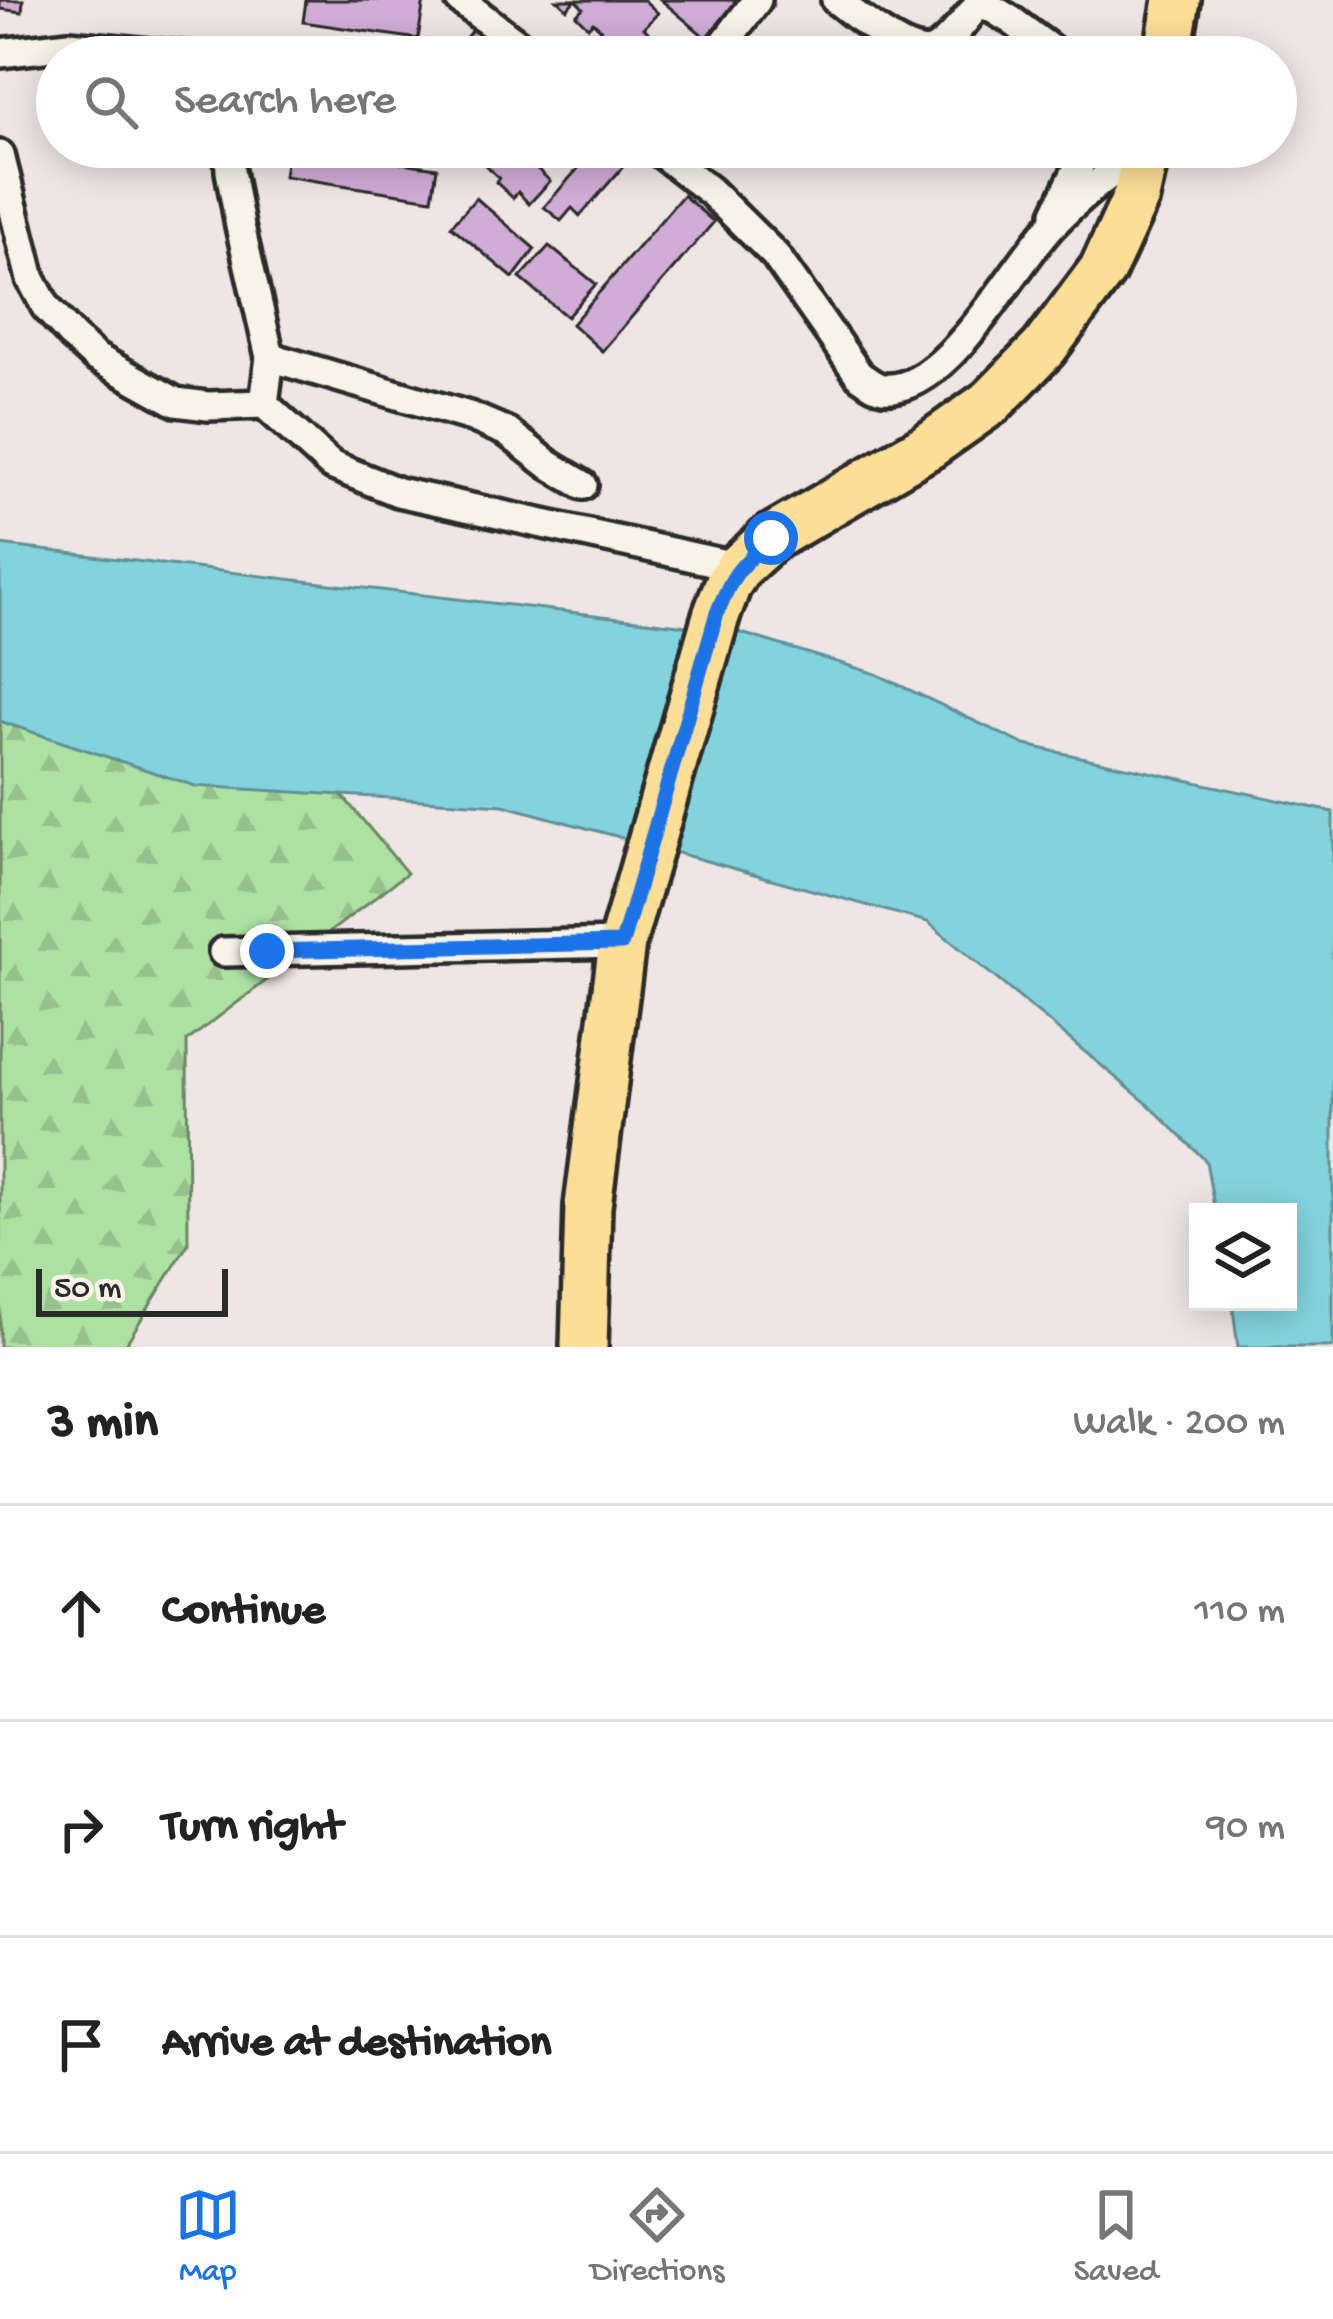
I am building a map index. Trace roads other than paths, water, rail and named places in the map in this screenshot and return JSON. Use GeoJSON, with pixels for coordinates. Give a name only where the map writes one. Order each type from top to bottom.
{"type":"FeatureCollection","features":[{"type":"Feature","properties":{"kind":"main road"},"geometry":{"type":"LineString","coordinates":[[1171,36],[1177,0]]}},
{"type":"Feature","properties":{"kind":"main road"},"geometry":{"type":"LineString","coordinates":[[584,1347],[588,1206],[625,931],[728,584],[771,538],[930,445],[991,402],[1044,348],[1103,269],[1136,197],[1142,168]]}},
{"type":"Feature","properties":{"kind":"street"},"geometry":{"type":"LineString","coordinates":[[460,0],[507,36]]}},
{"type":"Feature","properties":{"kind":"street"},"geometry":{"type":"LineString","coordinates":[[730,36],[758,0]]}},
{"type":"Feature","properties":{"kind":"street"},"geometry":{"type":"LineString","coordinates":[[836,0],[884,36]]}},
{"type":"Feature","properties":{"kind":"street"},"geometry":{"type":"LineString","coordinates":[[949,36],[979,1],[1030,36]]}},
{"type":"Feature","properties":{"kind":"street"},"geometry":{"type":"LineString","coordinates":[[0,53],[36,48]]}},
{"type":"Feature","properties":{"kind":"street"},"geometry":{"type":"LineString","coordinates":[[0,155],[31,279],[46,307],[95,357],[176,402],[264,404],[331,466],[398,492],[739,567]]}},
{"type":"Feature","properties":{"kind":"street"},"geometry":{"type":"LineString","coordinates":[[230,168],[269,357],[264,404]]}},
{"type":"Feature","properties":{"kind":"street"},"geometry":{"type":"LineString","coordinates":[[680,168],[776,255],[859,375],[878,388],[904,387],[929,375],[959,345],[1050,227],[1117,168]]}},
{"type":"Feature","properties":{"kind":"street"},"geometry":{"type":"LineString","coordinates":[[1050,227],[1077,168]]}},
{"type":"Feature","properties":{"kind":"street"},"geometry":{"type":"LineString","coordinates":[[269,357],[472,417],[508,432],[583,485]]}},
{"type":"Feature","properties":{"kind":"street"},"geometry":{"type":"LineString","coordinates":[[223,952],[625,931]]}},
{"type":"Feature","properties":{"kind":"water"},"geometry":{"type":"Polygon","coordinates":[[[0,545],[738,632],[876,674],[1025,745],[1333,812],[1333,1347],[1238,1347],[1233,1311],[1297,1311],[1297,1203],[1213,1203],[1206,1161],[1148,1104],[928,922],[503,805],[195,786],[0,721],[0,545]]]}}]}
